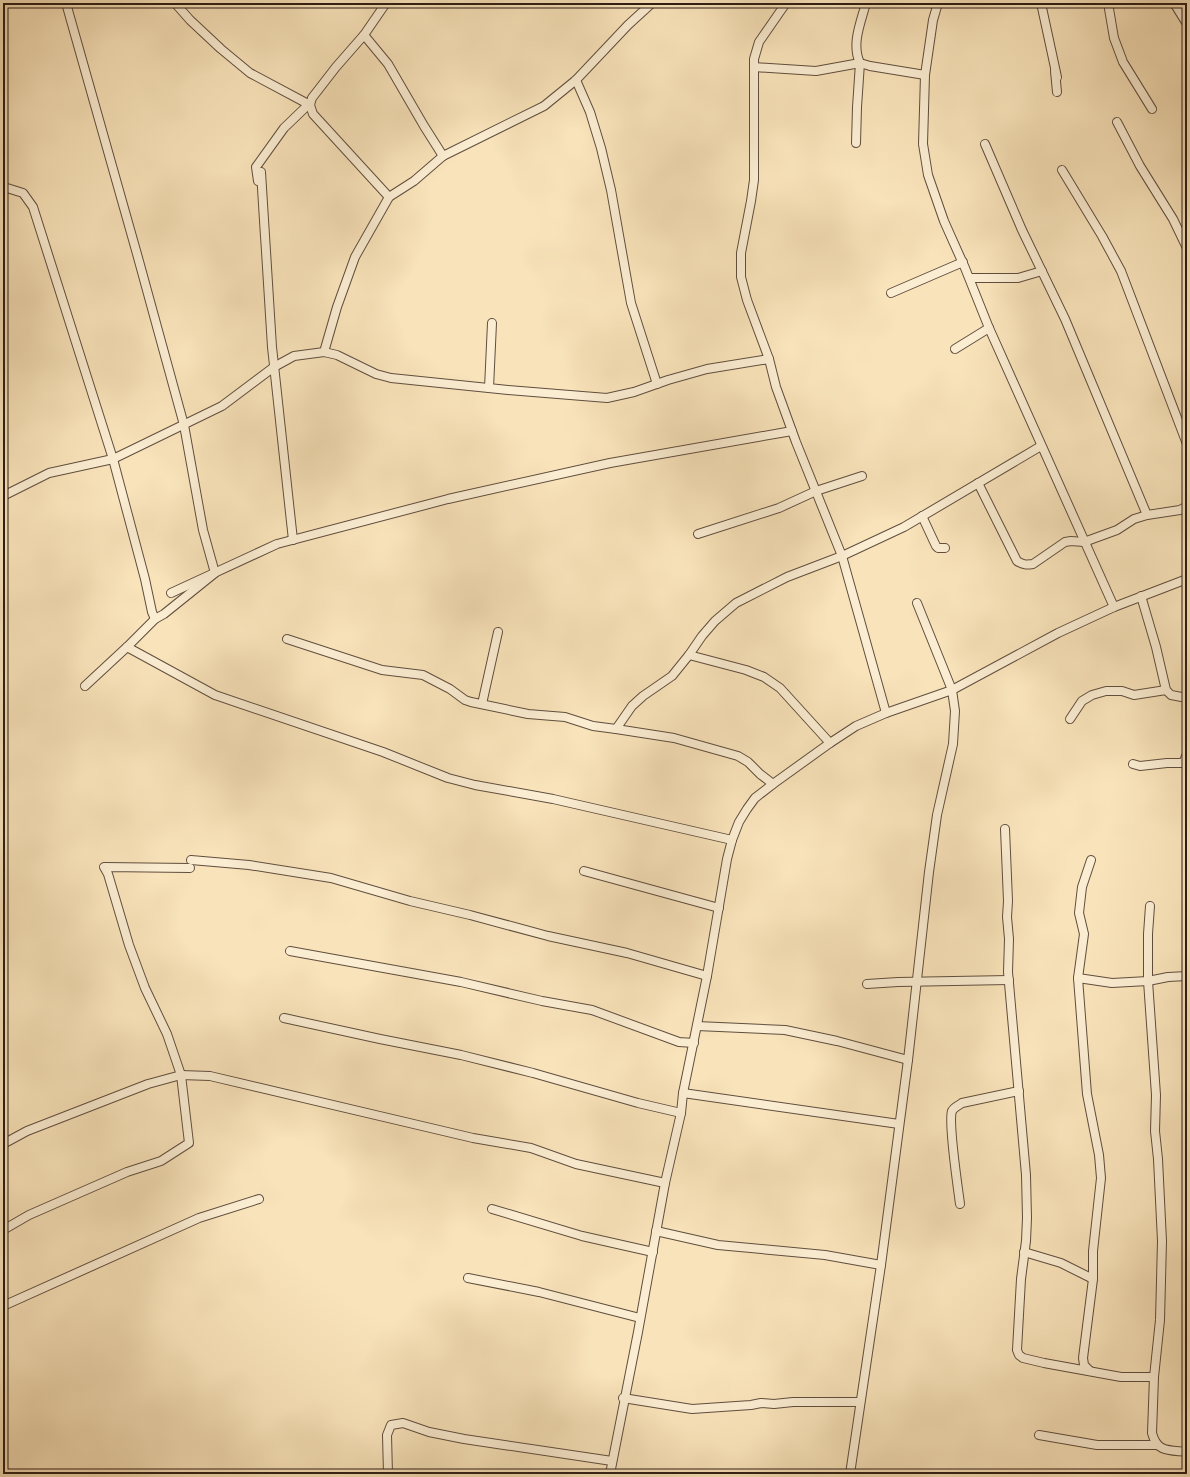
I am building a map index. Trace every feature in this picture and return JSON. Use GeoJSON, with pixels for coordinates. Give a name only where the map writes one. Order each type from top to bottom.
{"type":"FeatureCollection","features":[{"type":"Feature","properties":{"kind":"street"},"geometry":{"type":"LineString","coordinates":[[66,3],[138,254],[184,425],[203,530],[215,573],[164,614],[155,619],[85,686]]}},
{"type":"Feature","properties":{"kind":"street"},"geometry":{"type":"LineString","coordinates":[[175,3],[190,20],[250,73],[310,105],[313,114],[389,197]]}},
{"type":"Feature","properties":{"kind":"street"},"geometry":{"type":"LineString","coordinates":[[261,172],[262,219],[256,167],[284,128],[310,105],[312,98],[364,35],[386,3]]}},
{"type":"Feature","properties":{"kind":"street"},"geometry":{"type":"LineString","coordinates":[[324,352],[337,307],[355,257],[389,197],[414,181],[444,156],[544,106],[576,80],[628,25],[652,3]]}},
{"type":"Feature","properties":{"kind":"street"},"geometry":{"type":"LineString","coordinates":[[786,3],[759,42],[754,59],[754,180],[741,253],[741,278],[746,300],[768,359],[776,387],[842,556],[886,713]]}},
{"type":"Feature","properties":{"kind":"street"},"geometry":{"type":"LineString","coordinates":[[856,143],[860,63],[857,55],[857,35],[866,3]]}},
{"type":"Feature","properties":{"kind":"street"},"geometry":{"type":"LineString","coordinates":[[938,3],[925,75],[923,144],[928,175],[944,221],[970,278],[989,328],[1114,607]]}},
{"type":"Feature","properties":{"kind":"street"},"geometry":{"type":"LineString","coordinates":[[1041,3],[1057,77]]}},
{"type":"Feature","properties":{"kind":"street"},"geometry":{"type":"LineString","coordinates":[[1108,3],[1114,38],[1123,62],[1152,109]]}},
{"type":"Feature","properties":{"kind":"street"},"geometry":{"type":"LineString","coordinates":[[1174,3],[1187,24]]}},
{"type":"Feature","properties":{"kind":"street"},"geometry":{"type":"LineString","coordinates":[[364,35],[388,64],[424,126],[444,156]]}},
{"type":"Feature","properties":{"kind":"street"},"geometry":{"type":"LineString","coordinates":[[1054,62],[1056,92]]}},
{"type":"Feature","properties":{"kind":"street"},"geometry":{"type":"LineString","coordinates":[[754,67],[816,71],[860,63],[925,75]]}},
{"type":"Feature","properties":{"kind":"street"},"geometry":{"type":"LineString","coordinates":[[576,80],[590,112],[601,148],[611,190],[631,303],[657,384]]}},
{"type":"Feature","properties":{"kind":"street"},"geometry":{"type":"LineString","coordinates":[[1117,122],[1140,166],[1173,219],[1187,248]]}},
{"type":"Feature","properties":{"kind":"street"},"geometry":{"type":"LineString","coordinates":[[985,144],[1022,230],[1071,333],[1147,515]]}},
{"type":"Feature","properties":{"kind":"street"},"geometry":{"type":"LineString","coordinates":[[1062,170],[1121,270],[1187,444]]}},
{"type":"Feature","properties":{"kind":"street"},"geometry":{"type":"LineString","coordinates":[[261,172],[265,237]]}},
{"type":"Feature","properties":{"kind":"street"},"geometry":{"type":"LineString","coordinates":[[261,172],[274,367],[293,540]]}},
{"type":"Feature","properties":{"kind":"street"},"geometry":{"type":"LineString","coordinates":[[3,188],[23,193],[33,207],[113,459],[155,619]]}},
{"type":"Feature","properties":{"kind":"street"},"geometry":{"type":"LineString","coordinates":[[33,207],[46,265]]}},
{"type":"Feature","properties":{"kind":"street"},"geometry":{"type":"LineString","coordinates":[[891,293],[963,262]]}},
{"type":"Feature","properties":{"kind":"street"},"geometry":{"type":"LineString","coordinates":[[970,278],[1018,278],[1042,271]]}},
{"type":"Feature","properties":{"kind":"street"},"geometry":{"type":"LineString","coordinates":[[489,388],[492,323]]}},
{"type":"Feature","properties":{"kind":"street"},"geometry":{"type":"LineString","coordinates":[[955,349],[989,328]]}},
{"type":"Feature","properties":{"kind":"street"},"geometry":{"type":"LineString","coordinates":[[3,496],[49,473],[113,459],[184,425],[222,406],[274,367],[294,356],[324,352],[337,355],[376,374],[391,378],[607,398],[634,392],[707,369],[768,359]]}},
{"type":"Feature","properties":{"kind":"street"},"geometry":{"type":"LineString","coordinates":[[171,594],[277,544],[448,499],[610,463],[792,431]]}},
{"type":"Feature","properties":{"kind":"street"},"geometry":{"type":"LineString","coordinates":[[616,729],[632,706],[643,696],[672,676],[715,621],[736,603],[787,577],[842,556],[904,527],[1041,446]]}},
{"type":"Feature","properties":{"kind":"street"},"geometry":{"type":"LineString","coordinates":[[698,534],[779,508],[816,491],[862,476]]}},
{"type":"Feature","properties":{"kind":"street"},"geometry":{"type":"LineString","coordinates":[[978,483],[1017,561],[1022,564],[1033,564],[1065,542],[1084,542],[1117,530],[1134,519],[1147,515],[1180,510],[1187,506]]}},
{"type":"Feature","properties":{"kind":"street"},"geometry":{"type":"LineString","coordinates":[[922,516],[936,546],[938,548],[945,548]]}},
{"type":"Feature","properties":{"kind":"street"},"geometry":{"type":"LineString","coordinates":[[610,1474],[665,1183],[681,1113],[683,1093],[698,1026],[727,859],[739,822],[747,809],[755,798],[773,784],[856,726],[886,713],[952,690],[1058,633],[1114,607],[1187,579]]}},
{"type":"Feature","properties":{"kind":"street"},"geometry":{"type":"LineString","coordinates":[[1141,596],[1156,647],[1166,690],[1171,694],[1187,698]]}},
{"type":"Feature","properties":{"kind":"street"},"geometry":{"type":"LineString","coordinates":[[850,1474],[881,1265],[908,1060],[929,872],[937,815],[953,744],[955,711],[952,690],[917,603]]}},
{"type":"Feature","properties":{"kind":"street"},"geometry":{"type":"LineString","coordinates":[[482,704],[498,632]]}},
{"type":"Feature","properties":{"kind":"street"},"geometry":{"type":"LineString","coordinates":[[287,639],[382,670],[423,675],[450,689],[465,700],[528,714],[564,717],[593,726],[674,738],[738,756],[748,762],[773,784]]}},
{"type":"Feature","properties":{"kind":"street"},"geometry":{"type":"LineString","coordinates":[[127,647],[215,695],[383,752],[448,778],[475,785],[554,799],[732,840]]}},
{"type":"Feature","properties":{"kind":"street"},"geometry":{"type":"LineString","coordinates":[[689,655],[746,670],[764,677],[780,688],[830,743]]}},
{"type":"Feature","properties":{"kind":"street"},"geometry":{"type":"LineString","coordinates":[[1070,719],[1082,701],[1092,695],[1106,691],[1122,691],[1134,695],[1166,690]]}},
{"type":"Feature","properties":{"kind":"street"},"geometry":{"type":"LineString","coordinates":[[1133,764],[1140,766],[1167,762],[1183,763],[1187,754]]}},
{"type":"Feature","properties":{"kind":"street"},"geometry":{"type":"LineString","coordinates":[[1005,830],[1009,980],[1026,1175],[1027,1218],[1021,1279],[1017,1350],[1019,1355],[1031,1360],[1121,1377],[1154,1378]]}},
{"type":"Feature","properties":{"kind":"street"},"geometry":{"type":"LineString","coordinates":[[1091,860],[1082,888],[1079,913],[1084,934],[1078,978],[1086,1094],[1099,1154],[1101,1178],[1093,1251],[1093,1280],[1083,1358],[1084,1365],[1091,1372]]}},
{"type":"Feature","properties":{"kind":"street"},"geometry":{"type":"LineString","coordinates":[[3,1230],[29,1215],[127,1172],[161,1161],[189,1143],[182,1075],[167,1034],[144,988],[129,945],[108,874],[104,867],[191,864],[249,865],[331,878],[410,901],[548,936],[626,953],[707,976]]}},
{"type":"Feature","properties":{"kind":"street"},"geometry":{"type":"LineString","coordinates":[[584,871],[719,908]]}},
{"type":"Feature","properties":{"kind":"street"},"geometry":{"type":"LineString","coordinates":[[1150,906],[1148,934],[1148,981],[1156,1094],[1155,1131],[1158,1159],[1162,1241],[1160,1320],[1154,1378],[1152,1433],[1157,1445],[1160,1448],[1187,1452]]}},
{"type":"Feature","properties":{"kind":"street"},"geometry":{"type":"LineString","coordinates":[[290,951],[461,982],[542,1001],[592,1010],[679,1042],[694,1043]]}},
{"type":"Feature","properties":{"kind":"street"},"geometry":{"type":"LineString","coordinates":[[1078,978],[1112,983],[1148,981],[1168,977],[1187,976]]}},
{"type":"Feature","properties":{"kind":"street"},"geometry":{"type":"LineString","coordinates":[[867,984],[1009,980]]}},
{"type":"Feature","properties":{"kind":"street"},"geometry":{"type":"LineString","coordinates":[[284,1018],[461,1055],[534,1073],[638,1103],[681,1113]]}},
{"type":"Feature","properties":{"kind":"street"},"geometry":{"type":"LineString","coordinates":[[698,1026],[785,1030],[838,1041],[908,1060]]}},
{"type":"Feature","properties":{"kind":"street"},"geometry":{"type":"LineString","coordinates":[[3,1144],[27,1131],[148,1084],[182,1075],[210,1076],[473,1138],[531,1148],[576,1164],[665,1183]]}},
{"type":"Feature","properties":{"kind":"street"},"geometry":{"type":"LineString","coordinates":[[960,1204],[952,1136],[952,1112],[955,1107],[962,1104],[1019,1091]]}},
{"type":"Feature","properties":{"kind":"street"},"geometry":{"type":"LineString","coordinates":[[683,1093],[899,1124]]}},
{"type":"Feature","properties":{"kind":"street"},"geometry":{"type":"LineString","coordinates":[[3,1306],[199,1218],[259,1199]]}},
{"type":"Feature","properties":{"kind":"street"},"geometry":{"type":"LineString","coordinates":[[492,1209],[582,1236],[652,1252]]}},
{"type":"Feature","properties":{"kind":"street"},"geometry":{"type":"LineString","coordinates":[[656,1231],[718,1245],[825,1255],[881,1265]]}},
{"type":"Feature","properties":{"kind":"street"},"geometry":{"type":"LineString","coordinates":[[1024,1252],[1061,1263],[1093,1280]]}},
{"type":"Feature","properties":{"kind":"street"},"geometry":{"type":"LineString","coordinates":[[468,1278],[539,1292],[640,1318]]}},
{"type":"Feature","properties":{"kind":"street"},"geometry":{"type":"LineString","coordinates":[[623,1398],[692,1409],[750,1405],[761,1402],[774,1404],[793,1402],[860,1402]]}},
{"type":"Feature","properties":{"kind":"street"},"geometry":{"type":"LineString","coordinates":[[388,1474],[387,1435],[391,1425],[403,1423],[429,1432],[464,1439],[612,1461]]}},
{"type":"Feature","properties":{"kind":"street"},"geometry":{"type":"LineString","coordinates":[[1038,1435],[1097,1445],[1157,1445]]}}]}
